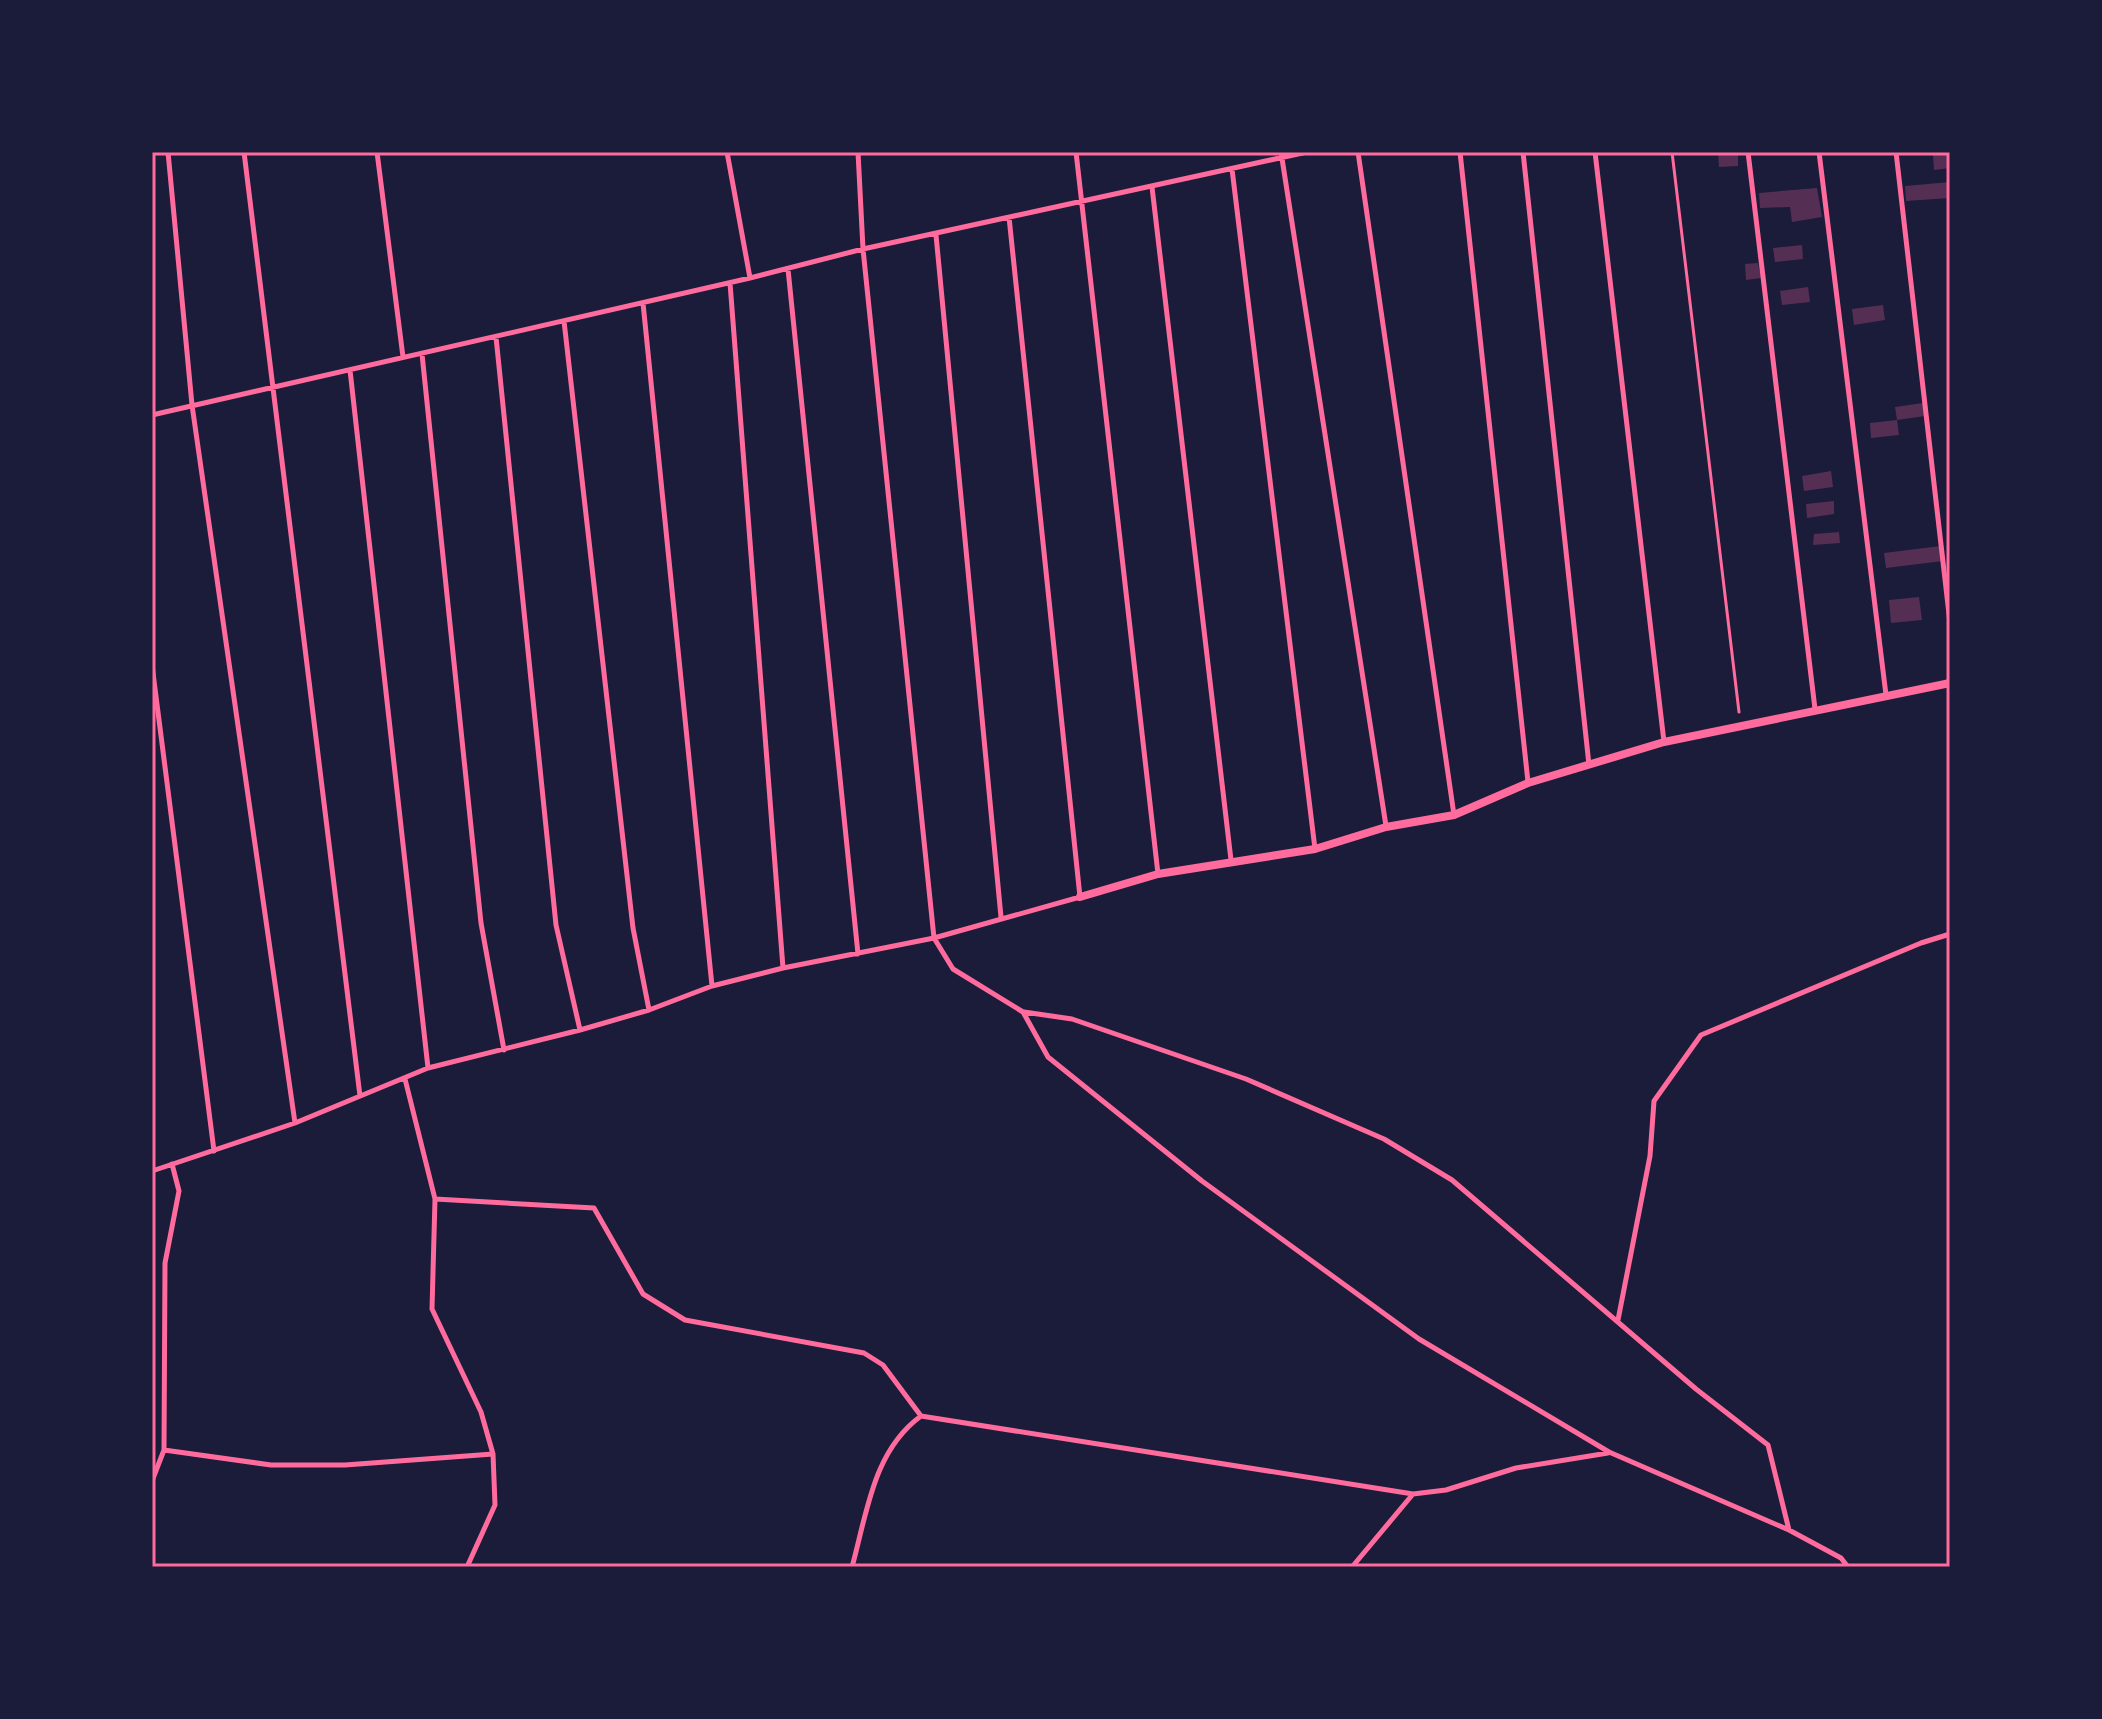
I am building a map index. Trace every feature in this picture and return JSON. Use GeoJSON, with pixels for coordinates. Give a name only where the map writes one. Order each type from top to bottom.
{"type":"FeatureCollection","features":[{"type":"Feature","properties":{"kind":"street"},"geometry":{"type":"LineString","coordinates":[[1080,897],[1158,874],[1315,849],[1386,827],[1454,815],[1528,783],[1664,742],[1950,683]]}},
{"type":"Feature","properties":{"kind":"lane"},"geometry":{"type":"LineString","coordinates":[[168,152],[192,405],[295,1123]]}},
{"type":"Feature","properties":{"kind":"lane"},"geometry":{"type":"LineString","coordinates":[[244,152],[360,1096]]}},
{"type":"Feature","properties":{"kind":"lane"},"geometry":{"type":"LineString","coordinates":[[377,152],[403,357]]}},
{"type":"Feature","properties":{"kind":"lane"},"geometry":{"type":"LineString","coordinates":[[727,152],[750,278]]}},
{"type":"Feature","properties":{"kind":"lane"},"geometry":{"type":"LineString","coordinates":[[858,152],[863,249],[934,938],[953,969],[1023,1012],[1072,1019],[1246,1079],[1384,1139],[1452,1180],[1696,1389],[1768,1445],[1789,1530]]}},
{"type":"Feature","properties":{"kind":"lane"},"geometry":{"type":"LineString","coordinates":[[1076,152],[1079,204],[1158,874]]}},
{"type":"Feature","properties":{"kind":"lane"},"geometry":{"type":"LineString","coordinates":[[152,415],[730,283],[863,249],[1079,204],[1282,155],[1307,152]]}},
{"type":"Feature","properties":{"kind":"lane"},"geometry":{"type":"LineString","coordinates":[[1358,152],[1454,815]]}},
{"type":"Feature","properties":{"kind":"lane"},"geometry":{"type":"LineString","coordinates":[[1460,152],[1528,783]]}},
{"type":"Feature","properties":{"kind":"lane"},"geometry":{"type":"LineString","coordinates":[[1523,152],[1589,766]]}},
{"type":"Feature","properties":{"kind":"lane"},"geometry":{"type":"LineString","coordinates":[[1595,152],[1664,742]]}},
{"type":"Feature","properties":{"kind":"lane"},"geometry":{"type":"LineString","coordinates":[[1748,152],[1815,709]]}},
{"type":"Feature","properties":{"kind":"lane"},"geometry":{"type":"LineString","coordinates":[[1819,152],[1886,695]]}},
{"type":"Feature","properties":{"kind":"lane"},"geometry":{"type":"LineString","coordinates":[[1896,152],[1950,623]]}},
{"type":"Feature","properties":{"kind":"lane"},"geometry":{"type":"LineString","coordinates":[[1282,155],[1386,827]]}},
{"type":"Feature","properties":{"kind":"lane"},"geometry":{"type":"LineString","coordinates":[[1232,169],[1315,849]]}},
{"type":"Feature","properties":{"kind":"lane"},"geometry":{"type":"LineString","coordinates":[[1152,187],[1231,860]]}},
{"type":"Feature","properties":{"kind":"lane"},"geometry":{"type":"LineString","coordinates":[[152,1171],[295,1123],[428,1068],[580,1030],[649,1010],[712,986],[783,968],[934,938],[1080,897],[1009,217]]}},
{"type":"Feature","properties":{"kind":"lane"},"geometry":{"type":"LineString","coordinates":[[936,235],[1001,917]]}},
{"type":"Feature","properties":{"kind":"lane"},"geometry":{"type":"LineString","coordinates":[[788,269],[858,954]]}},
{"type":"Feature","properties":{"kind":"lane"},"geometry":{"type":"LineString","coordinates":[[730,283],[783,968]]}},
{"type":"Feature","properties":{"kind":"lane"},"geometry":{"type":"LineString","coordinates":[[643,302],[712,986]]}},
{"type":"Feature","properties":{"kind":"lane"},"geometry":{"type":"LineString","coordinates":[[564,321],[633,928],[649,1010]]}},
{"type":"Feature","properties":{"kind":"lane"},"geometry":{"type":"LineString","coordinates":[[496,337],[556,925],[580,1030]]}},
{"type":"Feature","properties":{"kind":"lane"},"geometry":{"type":"LineString","coordinates":[[422,354],[481,923],[504,1050]]}},
{"type":"Feature","properties":{"kind":"lane"},"geometry":{"type":"LineString","coordinates":[[350,370],[428,1068]]}},
{"type":"Feature","properties":{"kind":"lane"},"geometry":{"type":"LineString","coordinates":[[152,665],[214,1151]]}},
{"type":"Feature","properties":{"kind":"lane"},"geometry":{"type":"LineString","coordinates":[[1618,1321],[1650,1156],[1654,1101],[1701,1035],[1921,943],[1950,934]]}},
{"type":"Feature","properties":{"kind":"lane"},"geometry":{"type":"LineString","coordinates":[[1023,1012],[1048,1057],[1202,1181],[1419,1339],[1609,1452],[1789,1530],[1841,1558],[1848,1567]]}},
{"type":"Feature","properties":{"kind":"lane"},"geometry":{"type":"LineString","coordinates":[[405,1078],[435,1199],[432,1309],[481,1412],[493,1454],[495,1505],[467,1567]]}},
{"type":"Feature","properties":{"kind":"lane"},"geometry":{"type":"LineString","coordinates":[[152,1481],[164,1450],[165,1263],[179,1191],[172,1164]]}},
{"type":"Feature","properties":{"kind":"lane"},"geometry":{"type":"LineString","coordinates":[[435,1199],[594,1208],[643,1294],[685,1320],[864,1353],[883,1365],[921,1416],[1413,1494],[1446,1490],[1516,1468],[1609,1452]]}},
{"type":"Feature","properties":{"kind":"lane"},"geometry":{"type":"LineString","coordinates":[[852,1567],[877,1473],[900,1431],[921,1416]]}},
{"type":"Feature","properties":{"kind":"lane"},"geometry":{"type":"LineString","coordinates":[[164,1450],[286,1465],[345,1465],[493,1454]]}},
{"type":"Feature","properties":{"kind":"lane"},"geometry":{"type":"LineString","coordinates":[[1352,1567],[1413,1494]]}},
{"type":"Feature","properties":{"kind":"path"},"geometry":{"type":"LineString","coordinates":[[1672,152],[1740,726]]}},
{"type":"Feature","properties":{"kind":"building"},"geometry":{"type":"Polygon","coordinates":[[[1738,152],[1738,166],[1719,167],[1718,153],[1738,152]]]}},
{"type":"Feature","properties":{"kind":"building"},"geometry":{"type":"Polygon","coordinates":[[[1950,153],[1950,168],[1934,170],[1933,155],[1950,153]]]}},
{"type":"Feature","properties":{"kind":"building"},"geometry":{"type":"Polygon","coordinates":[[[1950,182],[1950,198],[1906,201],[1905,186],[1950,182]]]}},
{"type":"Feature","properties":{"kind":"building"},"geometry":{"type":"Polygon","coordinates":[[[1817,188],[1822,217],[1792,222],[1790,207],[1760,208],[1759,193],[1817,188]]]}},
{"type":"Feature","properties":{"kind":"building"},"geometry":{"type":"Polygon","coordinates":[[[1802,245],[1803,259],[1775,262],[1773,248],[1802,245]]]}},
{"type":"Feature","properties":{"kind":"building"},"geometry":{"type":"Polygon","coordinates":[[[1758,263],[1761,278],[1746,280],[1745,264],[1758,263]]]}},
{"type":"Feature","properties":{"kind":"building"},"geometry":{"type":"Polygon","coordinates":[[[1808,287],[1810,302],[1782,305],[1780,291],[1808,287]]]}},
{"type":"Feature","properties":{"kind":"building"},"geometry":{"type":"Polygon","coordinates":[[[1883,305],[1885,320],[1854,325],[1852,309],[1883,305]]]}},
{"type":"Feature","properties":{"kind":"building"},"geometry":{"type":"Polygon","coordinates":[[[1923,403],[1925,416],[1897,420],[1895,407],[1923,403]]]}},
{"type":"Feature","properties":{"kind":"building"},"geometry":{"type":"Polygon","coordinates":[[[1897,420],[1899,435],[1871,438],[1870,423],[1897,420]]]}},
{"type":"Feature","properties":{"kind":"building"},"geometry":{"type":"Polygon","coordinates":[[[1831,471],[1833,487],[1804,491],[1802,476],[1831,471]]]}},
{"type":"Feature","properties":{"kind":"building"},"geometry":{"type":"Polygon","coordinates":[[[1834,501],[1834,514],[1807,518],[1806,504],[1834,501]]]}},
{"type":"Feature","properties":{"kind":"building"},"geometry":{"type":"Polygon","coordinates":[[[1839,532],[1840,543],[1813,545],[1814,534],[1839,532]]]}},
{"type":"Feature","properties":{"kind":"building"},"geometry":{"type":"Polygon","coordinates":[[[1941,546],[1943,561],[1886,568],[1884,553],[1941,546]]]}},
{"type":"Feature","properties":{"kind":"building"},"geometry":{"type":"Polygon","coordinates":[[[1919,597],[1922,620],[1891,623],[1889,600],[1919,597]]]}}]}
